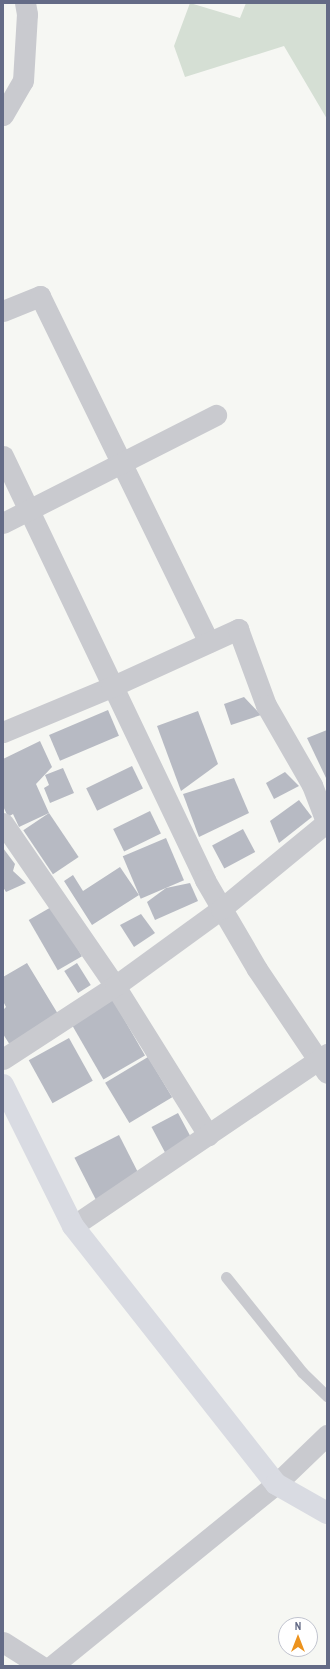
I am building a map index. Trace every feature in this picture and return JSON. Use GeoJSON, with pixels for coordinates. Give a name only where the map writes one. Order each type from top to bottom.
{"type":"FeatureCollection","features":[{"type":"Feature","properties":{"kind":"street"},"geometry":{"type":"LineString","coordinates":[[3,115],[24,81],[27,14],[25,3]]}},
{"type":"Feature","properties":{"kind":"street"},"geometry":{"type":"LineString","coordinates":[[3,311],[40,296],[209,642]]}},
{"type":"Feature","properties":{"kind":"street"},"geometry":{"type":"LineString","coordinates":[[3,523],[30,511],[216,415]]}},
{"type":"Feature","properties":{"kind":"street"},"geometry":{"type":"LineString","coordinates":[[3,456],[111,687],[205,880],[257,969],[324,1062],[208,1135],[73,1226]]}},
{"type":"Feature","properties":{"kind":"street"},"geometry":{"type":"LineString","coordinates":[[3,732],[111,687],[238,629],[266,705],[312,785],[327,823],[221,909],[115,986],[3,1059]]}},
{"type":"Feature","properties":{"kind":"street"},"geometry":{"type":"LineString","coordinates":[[3,823],[115,986],[208,1135]]}},
{"type":"Feature","properties":{"kind":"street"},"geometry":{"type":"LineString","coordinates":[[3,1085],[73,1226],[276,1484],[327,1513]]}},
{"type":"Feature","properties":{"kind":"street"},"geometry":{"type":"LineString","coordinates":[[52,1666],[276,1484],[327,1434]]}},
{"type":"Feature","properties":{"kind":"street"},"geometry":{"type":"LineString","coordinates":[[3,1642],[41,1666]]}},
{"type":"Feature","properties":{"kind":"lane"},"geometry":{"type":"LineString","coordinates":[[226,1277],[302,1372],[327,1396]]}},
{"type":"Feature","properties":{"kind":"shaded area"},"geometry":{"type":"Polygon","coordinates":[[[190,3],[240,18],[246,3],[327,3],[327,119],[284,46],[185,77],[174,46],[190,3]]]}},
{"type":"Feature","properties":{"kind":"building"},"geometry":{"type":"Polygon","coordinates":[[[244,697],[261,715],[231,725],[224,704],[244,697]]]}},
{"type":"Feature","properties":{"kind":"building"},"geometry":{"type":"Polygon","coordinates":[[[108,710],[119,736],[60,761],[49,735],[108,710]]]}},
{"type":"Feature","properties":{"kind":"building"},"geometry":{"type":"Polygon","coordinates":[[[198,711],[218,764],[181,791],[157,726],[198,711]]]}},
{"type":"Feature","properties":{"kind":"building"},"geometry":{"type":"Polygon","coordinates":[[[327,730],[327,780],[307,738],[327,730]]]}},
{"type":"Feature","properties":{"kind":"building"},"geometry":{"type":"Polygon","coordinates":[[[40,741],[52,767],[36,784],[49,813],[19,827],[13,814],[8,817],[3,806],[3,759],[40,741]]]}},
{"type":"Feature","properties":{"kind":"building"},"geometry":{"type":"Polygon","coordinates":[[[132,766],[143,788],[97,811],[86,788],[132,766]]]}},
{"type":"Feature","properties":{"kind":"building"},"geometry":{"type":"Polygon","coordinates":[[[63,768],[74,793],[50,803],[44,788],[49,785],[45,775],[63,768]]]}},
{"type":"Feature","properties":{"kind":"building"},"geometry":{"type":"Polygon","coordinates":[[[285,772],[299,786],[274,799],[266,783],[285,772]]]}},
{"type":"Feature","properties":{"kind":"building"},"geometry":{"type":"Polygon","coordinates":[[[234,778],[249,813],[199,837],[183,794],[234,778]]]}},
{"type":"Feature","properties":{"kind":"building"},"geometry":{"type":"Polygon","coordinates":[[[299,800],[312,817],[279,843],[270,821],[299,800]]]}},
{"type":"Feature","properties":{"kind":"building"},"geometry":{"type":"Polygon","coordinates":[[[150,811],[161,833],[124,851],[113,829],[150,811]]]}},
{"type":"Feature","properties":{"kind":"building"},"geometry":{"type":"Polygon","coordinates":[[[49,813],[79,857],[53,874],[23,830],[49,813]]]}},
{"type":"Feature","properties":{"kind":"building"},"geometry":{"type":"Polygon","coordinates":[[[243,829],[255,852],[224,868],[212,845],[243,829]]]}},
{"type":"Feature","properties":{"kind":"building"},"geometry":{"type":"Polygon","coordinates":[[[166,838],[184,880],[141,899],[123,856],[166,838]]]}},
{"type":"Feature","properties":{"kind":"building"},"geometry":{"type":"Polygon","coordinates":[[[3,848],[15,864],[13,871],[26,883],[6,892],[3,887],[3,848]]]}},
{"type":"Feature","properties":{"kind":"building"},"geometry":{"type":"Polygon","coordinates":[[[120,867],[139,895],[92,925],[64,881],[73,875],[83,891],[120,867]]]}},
{"type":"Feature","properties":{"kind":"building"},"geometry":{"type":"Polygon","coordinates":[[[190,883],[198,901],[155,920],[147,902],[166,888],[190,883]]]}},
{"type":"Feature","properties":{"kind":"building"},"geometry":{"type":"Polygon","coordinates":[[[53,906],[82,956],[58,970],[29,920],[53,906]]]}},
{"type":"Feature","properties":{"kind":"building"},"geometry":{"type":"Polygon","coordinates":[[[141,914],[155,933],[134,947],[120,925],[141,914]]]}},
{"type":"Feature","properties":{"kind":"building"},"geometry":{"type":"Polygon","coordinates":[[[27,963],[58,1014],[10,1045],[3,1034],[3,1010],[6,1007],[3,1001],[3,977],[27,963]]]}},
{"type":"Feature","properties":{"kind":"building"},"geometry":{"type":"Polygon","coordinates":[[[77,963],[91,985],[78,993],[64,971],[77,963]]]}},
{"type":"Feature","properties":{"kind":"building"},"geometry":{"type":"Polygon","coordinates":[[[113,1000],[145,1055],[103,1079],[71,1024],[113,1000]]]}},
{"type":"Feature","properties":{"kind":"building"},"geometry":{"type":"Polygon","coordinates":[[[69,1038],[93,1081],[53,1103],[29,1060],[69,1038]]]}},
{"type":"Feature","properties":{"kind":"building"},"geometry":{"type":"Polygon","coordinates":[[[148,1057],[172,1097],[129,1123],[105,1083],[148,1057]]]}},
{"type":"Feature","properties":{"kind":"building"},"geometry":{"type":"Polygon","coordinates":[[[178,1113],[193,1141],[167,1155],[152,1127],[178,1113]]]}},
{"type":"Feature","properties":{"kind":"building"},"geometry":{"type":"Polygon","coordinates":[[[119,1135],[140,1177],[96,1200],[74,1158],[119,1135]]]}}]}
